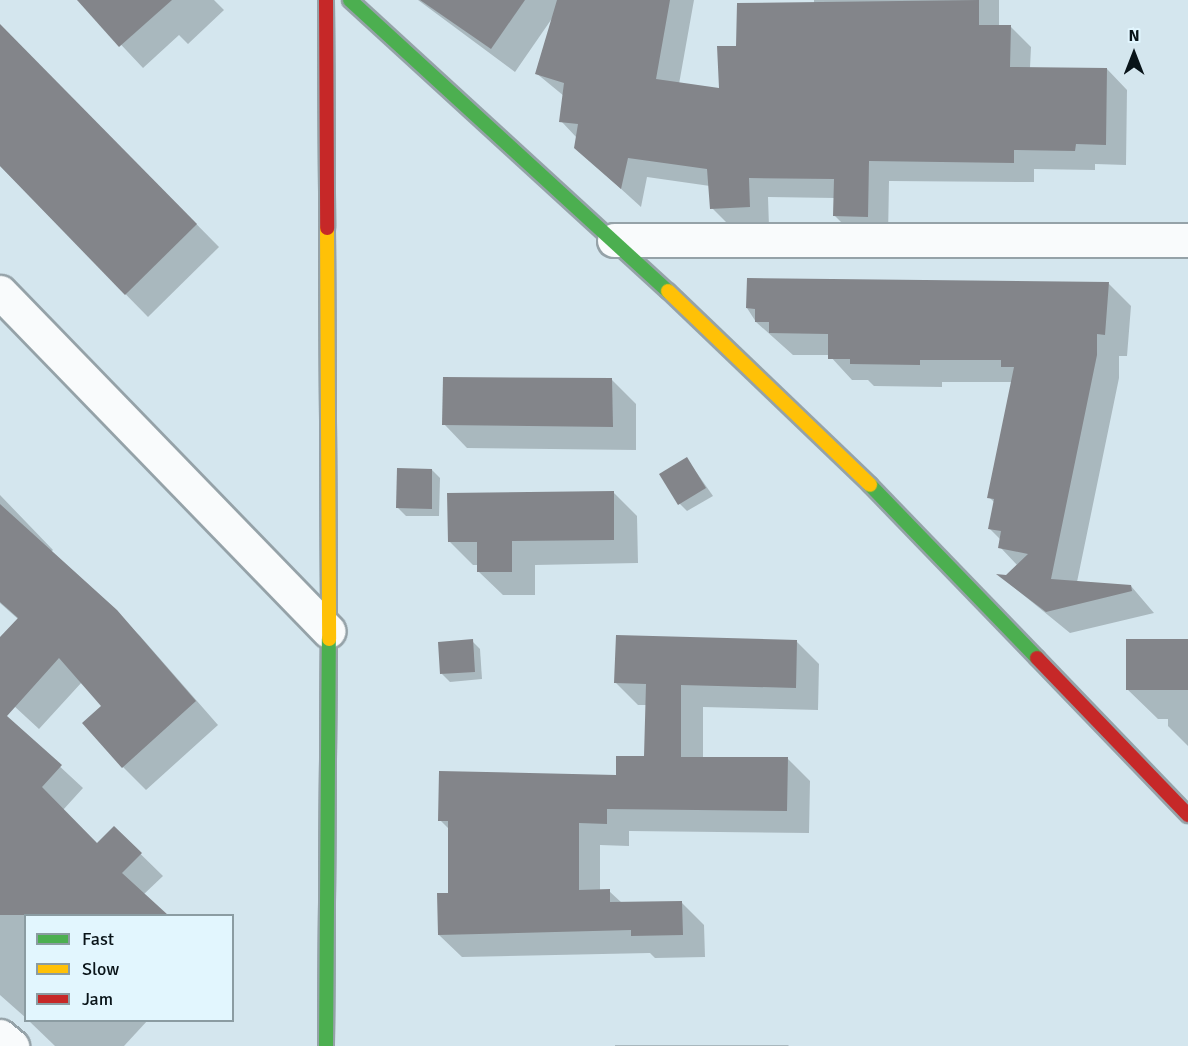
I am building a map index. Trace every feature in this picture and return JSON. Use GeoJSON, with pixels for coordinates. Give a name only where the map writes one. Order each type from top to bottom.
{"type":"FeatureCollection","features":[{"type":"Feature","properties":{"kind":"street"},"geometry":{"type":"LineString","coordinates":[[326,0],[329,631],[326,1046]]}},
{"type":"Feature","properties":{"kind":"street"},"geometry":{"type":"LineString","coordinates":[[350,0],[615,240],[897,511],[1188,815]]}},
{"type":"Feature","properties":{"kind":"street"},"geometry":{"type":"LineString","coordinates":[[615,240],[1188,240]]}},
{"type":"Feature","properties":{"kind":"street"},"geometry":{"type":"LineString","coordinates":[[0,292],[329,631]]}},
{"type":"Feature","properties":{"kind":"street"},"geometry":{"type":"LineString","coordinates":[[0,1036],[12,1046]]}},
{"type":"Feature","properties":{"kind":"building"},"geometry":{"type":"Polygon","coordinates":[[[77,0],[172,0],[119,47],[77,0]]]}},
{"type":"Feature","properties":{"kind":"building"},"geometry":{"type":"Polygon","coordinates":[[[420,0],[525,0],[491,49],[420,0]]]}},
{"type":"Feature","properties":{"kind":"building"},"geometry":{"type":"Polygon","coordinates":[[[557,0],[670,0],[656,79],[719,88],[717,46],[736,46],[737,3],[979,0],[979,25],[1011,25],[1010,67],[1107,68],[1106,145],[1076,144],[1075,151],[1014,150],[1014,163],[869,161],[868,217],[833,216],[834,179],[749,178],[750,207],[710,209],[707,169],[628,158],[621,189],[574,148],[578,124],[559,122],[564,83],[535,74],[557,0]]]}},
{"type":"Feature","properties":{"kind":"building"},"geometry":{"type":"Polygon","coordinates":[[[0,24],[197,224],[125,295],[0,166],[0,24]]]}},
{"type":"Feature","properties":{"kind":"building"},"geometry":{"type":"Polygon","coordinates":[[[747,278],[1109,282],[1105,335],[1097,334],[1097,355],[1051,579],[1131,585],[1132,591],[1046,612],[996,574],[1006,575],[1028,554],[998,548],[1001,531],[988,529],[994,499],[987,498],[1014,367],[1001,367],[1001,360],[920,360],[920,365],[850,364],[850,359],[828,359],[828,334],[769,333],[769,322],[755,322],[755,309],[746,308],[747,278]]]}},
{"type":"Feature","properties":{"kind":"building"},"geometry":{"type":"Polygon","coordinates":[[[443,377],[612,378],[613,427],[442,425],[443,377]]]}},
{"type":"Feature","properties":{"kind":"building"},"geometry":{"type":"Polygon","coordinates":[[[687,457],[706,488],[678,505],[659,474],[687,457]]]}},
{"type":"Feature","properties":{"kind":"building"},"geometry":{"type":"Polygon","coordinates":[[[397,468],[432,469],[432,509],[396,508],[397,468]]]}},
{"type":"Feature","properties":{"kind":"building"},"geometry":{"type":"Polygon","coordinates":[[[614,491],[614,540],[512,541],[512,572],[477,572],[477,542],[448,542],[447,493],[614,491]]]}},
{"type":"Feature","properties":{"kind":"building"},"geometry":{"type":"Polygon","coordinates":[[[0,504],[117,610],[196,701],[122,768],[82,723],[101,706],[59,658],[7,716],[62,765],[42,787],[97,843],[114,826],[142,853],[122,873],[167,914],[0,915],[0,637],[18,618],[0,602],[0,504]]]}},
{"type":"Feature","properties":{"kind":"building"},"geometry":{"type":"Polygon","coordinates":[[[616,635],[797,640],[796,688],[681,685],[681,757],[788,757],[787,811],[607,809],[607,824],[579,823],[579,890],[610,889],[610,902],[682,901],[683,935],[631,936],[631,930],[438,935],[437,893],[448,893],[448,821],[438,821],[439,771],[616,775],[616,756],[644,756],[646,684],[614,683],[616,635]]]}},
{"type":"Feature","properties":{"kind":"building"},"geometry":{"type":"Polygon","coordinates":[[[473,639],[475,672],[440,674],[438,642],[473,639]]]}},
{"type":"Feature","properties":{"kind":"building"},"geometry":{"type":"Polygon","coordinates":[[[1126,639],[1188,639],[1188,690],[1126,690],[1126,639]]]}},
{"type":"Feature","properties":{"kind":"traffic: fast"},"geometry":{"type":"LineString","coordinates":[[350,0],[668,291]]}},
{"type":"Feature","properties":{"kind":"traffic: fast"},"geometry":{"type":"LineString","coordinates":[[870,485],[1037,658]]}},
{"type":"Feature","properties":{"kind":"traffic: fast"},"geometry":{"type":"LineString","coordinates":[[326,1046],[329,639]]}},
{"type":"Feature","properties":{"kind":"traffic: slow"},"geometry":{"type":"LineString","coordinates":[[327,228],[329,639]]}},
{"type":"Feature","properties":{"kind":"traffic: slow"},"geometry":{"type":"LineString","coordinates":[[668,291],[870,485]]}},
{"type":"Feature","properties":{"kind":"traffic: jam"},"geometry":{"type":"LineString","coordinates":[[326,0],[327,228]]}},
{"type":"Feature","properties":{"kind":"traffic: jam"},"geometry":{"type":"LineString","coordinates":[[1037,658],[1188,815]]}}]}
